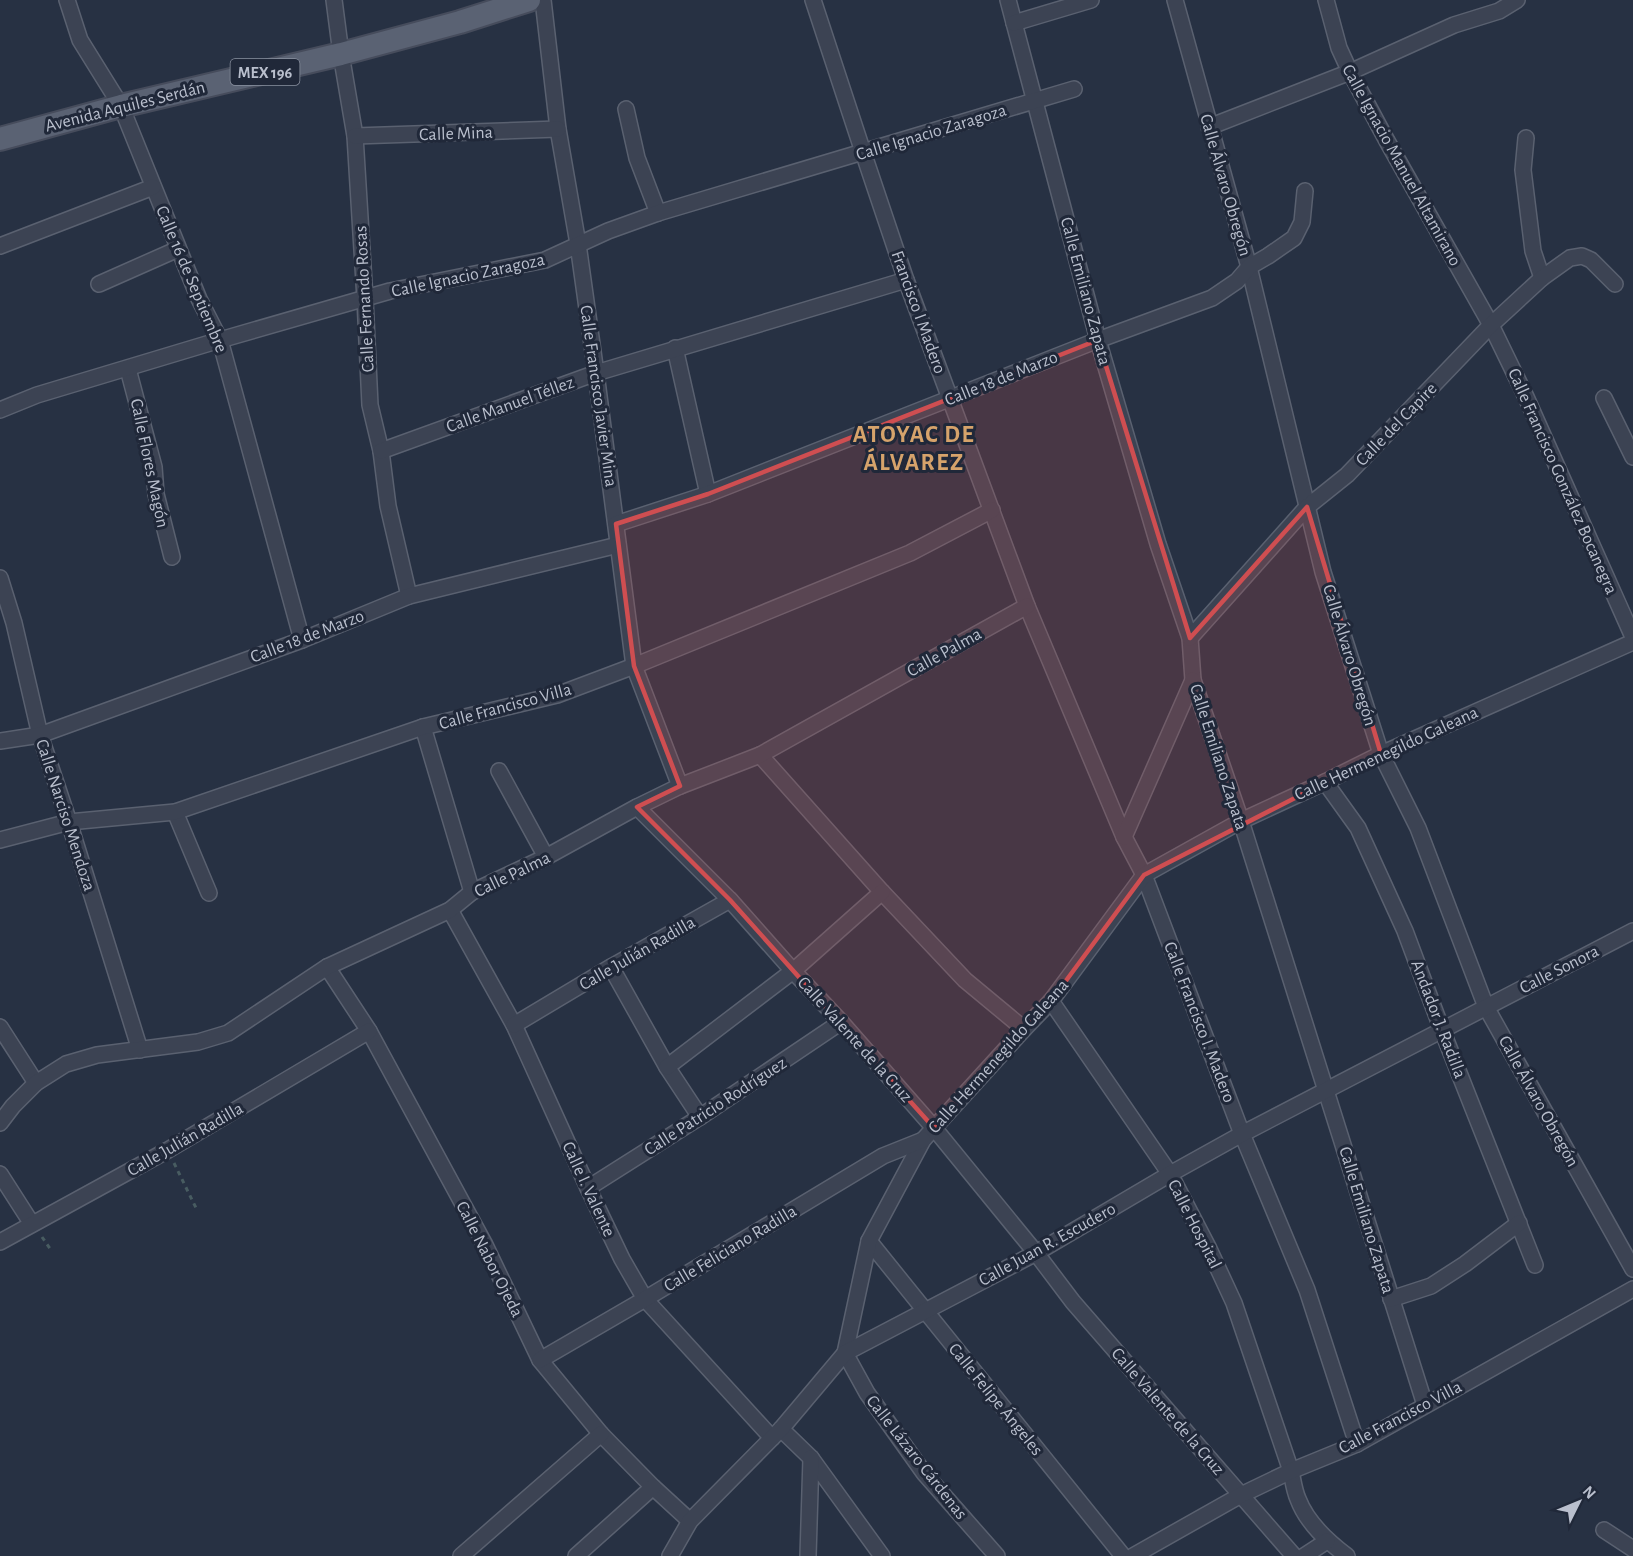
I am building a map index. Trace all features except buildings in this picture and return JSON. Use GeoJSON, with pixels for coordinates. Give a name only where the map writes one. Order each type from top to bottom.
{"type":"FeatureCollection","features":[{"type":"Feature","properties":{"kind":"main road","name":"Avenida Aquiles Serdán"},"geometry":{"type":"LineString","coordinates":[[0,139],[121,106],[341,54],[460,22],[529,0]]}},
{"type":"Feature","properties":{"kind":"street","name":"Calle 16 de Septiembre"},"geometry":{"type":"LineString","coordinates":[[67,0],[80,40],[121,106],[199,299],[220,340],[302,640]]}},
{"type":"Feature","properties":{"kind":"street","name":"Calle Fernando Rosas"},"geometry":{"type":"LineString","coordinates":[[334,0],[355,136],[370,405],[381,451],[388,506],[409,597]]}},
{"type":"Feature","properties":{"kind":"street","name":"Calle Francisco Javier Mina"},"geometry":{"type":"LineString","coordinates":[[543,0],[558,129],[578,244],[634,666],[680,786]]}},
{"type":"Feature","properties":{"kind":"street"},"geometry":{"type":"LineString","coordinates":[[813,0],[862,152]]}},
{"type":"Feature","properties":{"kind":"street","name":"Calle Emiliano Zapata"},"geometry":{"type":"LineString","coordinates":[[1008,0],[1098,340],[1158,544],[1190,638],[1192,680],[1241,821],[1425,1405]]}},
{"type":"Feature","properties":{"kind":"street"},"geometry":{"type":"LineString","coordinates":[[1014,23],[1091,0]]}},
{"type":"Feature","properties":{"kind":"street","name":"Calle Álvaro Obregón"},"geometry":{"type":"LineString","coordinates":[[1175,0],[1248,267],[1323,572],[1381,754],[1418,828],[1486,1006],[1633,1269]]}},
{"type":"Feature","properties":{"kind":"street","name":"Calle Ignacio Manuel Altamirano"},"geometry":{"type":"LineString","coordinates":[[1326,0],[1339,48],[1350,72],[1491,325]]}},
{"type":"Feature","properties":{"kind":"street"},"geometry":{"type":"LineString","coordinates":[[1209,127],[1350,72],[1454,25],[1500,11],[1517,0]]}},
{"type":"Feature","properties":{"kind":"street","name":"Calle Ignacio Zaragoza"},"geometry":{"type":"LineString","coordinates":[[0,410],[37,395],[390,291],[545,260],[608,231],[658,213],[1074,89]]}},
{"type":"Feature","properties":{"kind":"street"},"geometry":{"type":"LineString","coordinates":[[626,108],[637,158],[658,213]]}},
{"type":"Feature","properties":{"kind":"street","name":"Calle Mina"},"geometry":{"type":"LineString","coordinates":[[355,136],[558,129]]}},
{"type":"Feature","properties":{"kind":"street"},"geometry":{"type":"LineString","coordinates":[[1526,138],[1523,170],[1533,251],[1542,278]]}},
{"type":"Feature","properties":{"kind":"street","name":"Francisco I Madero"},"geometry":{"type":"LineString","coordinates":[[862,152],[906,280],[1027,606]]}},
{"type":"Feature","properties":{"kind":"street"},"geometry":{"type":"LineString","coordinates":[[0,246],[153,187]]}},
{"type":"Feature","properties":{"kind":"street","name":"Calle 18 de Marzo"},"geometry":{"type":"LineString","coordinates":[[616,524],[708,494],[1098,340],[1212,298],[1237,281],[1248,267],[1294,238],[1302,222],[1305,191]]}},
{"type":"Feature","properties":{"kind":"street"},"geometry":{"type":"LineString","coordinates":[[99,284],[178,249]]}},
{"type":"Feature","properties":{"kind":"street","name":"Calle del Capire"},"geometry":{"type":"LineString","coordinates":[[1190,638],[1306,507],[1347,475],[1491,325],[1542,278],[1570,258],[1582,256],[1591,260],[1615,284]]}},
{"type":"Feature","properties":{"kind":"street","name":"Calle Manuel Téllez"},"geometry":{"type":"LineString","coordinates":[[381,451],[596,372],[906,280]]}},
{"type":"Feature","properties":{"kind":"street","name":"Calle Francisco González Bocanegra"},"geometry":{"type":"LineString","coordinates":[[1491,325],[1526,397],[1633,640]]}},
{"type":"Feature","properties":{"kind":"street"},"geometry":{"type":"LineString","coordinates":[[675,348],[708,494]]}},
{"type":"Feature","properties":{"kind":"street","name":"Calle Flores Magón"},"geometry":{"type":"LineString","coordinates":[[128,369],[154,467],[156,495],[171,557]]}},
{"type":"Feature","properties":{"kind":"street"},"geometry":{"type":"LineString","coordinates":[[1604,398],[1633,457]]}},
{"type":"Feature","properties":{"kind":"street","name":"Calle Francisco Villa"},"geometry":{"type":"LineString","coordinates":[[0,840],[69,822],[175,812],[423,727],[557,695],[634,666],[910,553],[992,510]]}},
{"type":"Feature","properties":{"kind":"street","name":"Calle 18 de Marzo"},"geometry":{"type":"LineString","coordinates":[[0,741],[40,735],[302,640],[409,597],[618,545]]}},
{"type":"Feature","properties":{"kind":"street","name":"Calle Narciso Mendoza"},"geometry":{"type":"LineString","coordinates":[[0,578],[14,623],[40,735],[140,1050]]}},
{"type":"Feature","properties":{"kind":"street","name":"Calle Palma"},"geometry":{"type":"LineString","coordinates":[[0,1123],[36,1083],[66,1064],[97,1055],[198,1042],[228,1033],[327,968],[450,910],[472,892],[546,858],[637,807],[680,786],[760,755],[1027,606]]}},
{"type":"Feature","properties":{"kind":"street","name":"Calle Francisco I. Madero"},"geometry":{"type":"LineString","coordinates":[[1027,606],[1124,837],[1144,875],[1242,1134],[1307,1290],[1357,1444]]}},
{"type":"Feature","properties":{"kind":"street","name":"Calle Hermenegildo Galeana"},"geometry":{"type":"LineString","coordinates":[[845,1353],[869,1241],[923,1140],[1051,1002],[1144,875],[1241,821],[1381,754],[1633,640]]}},
{"type":"Feature","properties":{"kind":"street"},"geometry":{"type":"LineString","coordinates":[[1124,837],[1192,680]]}},
{"type":"Feature","properties":{"kind":"street"},"geometry":{"type":"LineString","coordinates":[[423,727],[472,892]]}},
{"type":"Feature","properties":{"kind":"street"},"geometry":{"type":"LineString","coordinates":[[760,755],[882,892],[965,980],[1024,1029]]}},
{"type":"Feature","properties":{"kind":"street"},"geometry":{"type":"LineString","coordinates":[[499,771],[546,858]]}},
{"type":"Feature","properties":{"kind":"street","name":"Andador J. Radilla"},"geometry":{"type":"LineString","coordinates":[[1325,782],[1358,828],[1405,931],[1535,1265]]}},
{"type":"Feature","properties":{"kind":"street","name":"Calle Valente de la Cruz"},"geometry":{"type":"LineString","coordinates":[[637,807],[730,900],[934,1128],[1073,1302],[1294,1556]]}},
{"type":"Feature","properties":{"kind":"street"},"geometry":{"type":"LineString","coordinates":[[175,812],[209,893]]}},
{"type":"Feature","properties":{"kind":"street"},"geometry":{"type":"LineString","coordinates":[[667,1067],[793,970],[882,892]]}},
{"type":"Feature","properties":{"kind":"street","name":"Calle Julián Radilla"},"geometry":{"type":"LineString","coordinates":[[514,1025],[730,900]]}},
{"type":"Feature","properties":{"kind":"street","name":"Calle I. Valente"},"geometry":{"type":"LineString","coordinates":[[450,910],[514,1025],[588,1188],[622,1259],[645,1299],[777,1433],[812,1458],[882,1556]]}},
{"type":"Feature","properties":{"kind":"street","name":"Calle Sonora"},"geometry":{"type":"LineString","coordinates":[[1486,1006],[1633,931]]}},
{"type":"Feature","properties":{"kind":"street"},"geometry":{"type":"LineString","coordinates":[[611,967],[667,1067],[700,1117]]}},
{"type":"Feature","properties":{"kind":"street","name":"Calle Nabor Ojeda"},"geometry":{"type":"LineString","coordinates":[[327,968],[369,1032],[484,1243],[540,1360],[601,1434],[690,1521]]}},
{"type":"Feature","properties":{"kind":"street","name":"Calle Hospital"},"geometry":{"type":"LineString","coordinates":[[1051,1002],[1170,1174],[1234,1303],[1298,1498],[1306,1516],[1327,1541],[1347,1556]]}},
{"type":"Feature","properties":{"kind":"street","name":"Calle Juan R. Escudero"},"geometry":{"type":"LineString","coordinates":[[670,1556],[690,1521],[777,1433],[845,1353],[1036,1253],[1242,1134],[1486,1006]]}},
{"type":"Feature","properties":{"kind":"street","name":"Calle Patricio Rodríguez"},"geometry":{"type":"LineString","coordinates":[[588,1188],[700,1117],[841,1022]]}},
{"type":"Feature","properties":{"kind":"street"},"geometry":{"type":"LineString","coordinates":[[0,1027],[36,1083]]}},
{"type":"Feature","properties":{"kind":"street","name":"Calle Julián Radilla"},"geometry":{"type":"LineString","coordinates":[[0,1242],[168,1150],[369,1032]]}},
{"type":"Feature","properties":{"kind":"street","name":"Calle Feliciano Radilla"},"geometry":{"type":"LineString","coordinates":[[540,1360],[883,1156],[923,1140]]}},
{"type":"Feature","properties":{"kind":"street"},"geometry":{"type":"LineString","coordinates":[[0,1174],[32,1224]]}},
{"type":"Feature","properties":{"kind":"street"},"geometry":{"type":"LineString","coordinates":[[1391,1299],[1431,1286],[1466,1264],[1519,1223]]}},
{"type":"Feature","properties":{"kind":"street","name":"Calle Felipe Ángeles"},"geometry":{"type":"LineString","coordinates":[[869,1241],[1123,1556]]}},
{"type":"Feature","properties":{"kind":"street","name":"Calle Francisco Villa"},"geometry":{"type":"LineString","coordinates":[[1133,1556],[1241,1495],[1291,1471],[1357,1444],[1633,1289]]}},
{"type":"Feature","properties":{"kind":"street","name":"Calle Lázaro Cárdenas"},"geometry":{"type":"LineString","coordinates":[[845,1353],[867,1394],[924,1473],[997,1556]]}},
{"type":"Feature","properties":{"kind":"street"},"geometry":{"type":"LineString","coordinates":[[461,1556],[601,1434]]}},
{"type":"Feature","properties":{"kind":"street"},"geometry":{"type":"LineString","coordinates":[[808,1556],[812,1458]]}},
{"type":"Feature","properties":{"kind":"street"},"geometry":{"type":"LineString","coordinates":[[576,1556],[653,1487]]}},
{"type":"Feature","properties":{"kind":"street"},"geometry":{"type":"LineString","coordinates":[[1604,1530],[1633,1549]]}},
{"type":"Feature","properties":{"kind":"street"},"geometry":{"type":"LineString","coordinates":[[1304,1556],[1327,1541]]}},
{"type":"Feature","properties":{"kind":"path"},"geometry":{"type":"LineString","coordinates":[[168,1150],[197,1210]]}},
{"type":"Feature","properties":{"kind":"highlighted area"},"geometry":{"type":"Polygon","coordinates":[[[1098,340],[1190,638],[1307,507],[1381,754],[1144,875],[1051,1001],[934,1128],[730,900],[637,807],[680,786],[634,666],[616,524],[708,494],[1098,340]]]}},
{"type":"Feature","properties":{"kind":"district","name":"ATOYAC DE ÁLVAREZ"},"geometry":{"type":"Point","coordinates":[914,448]}}]}
